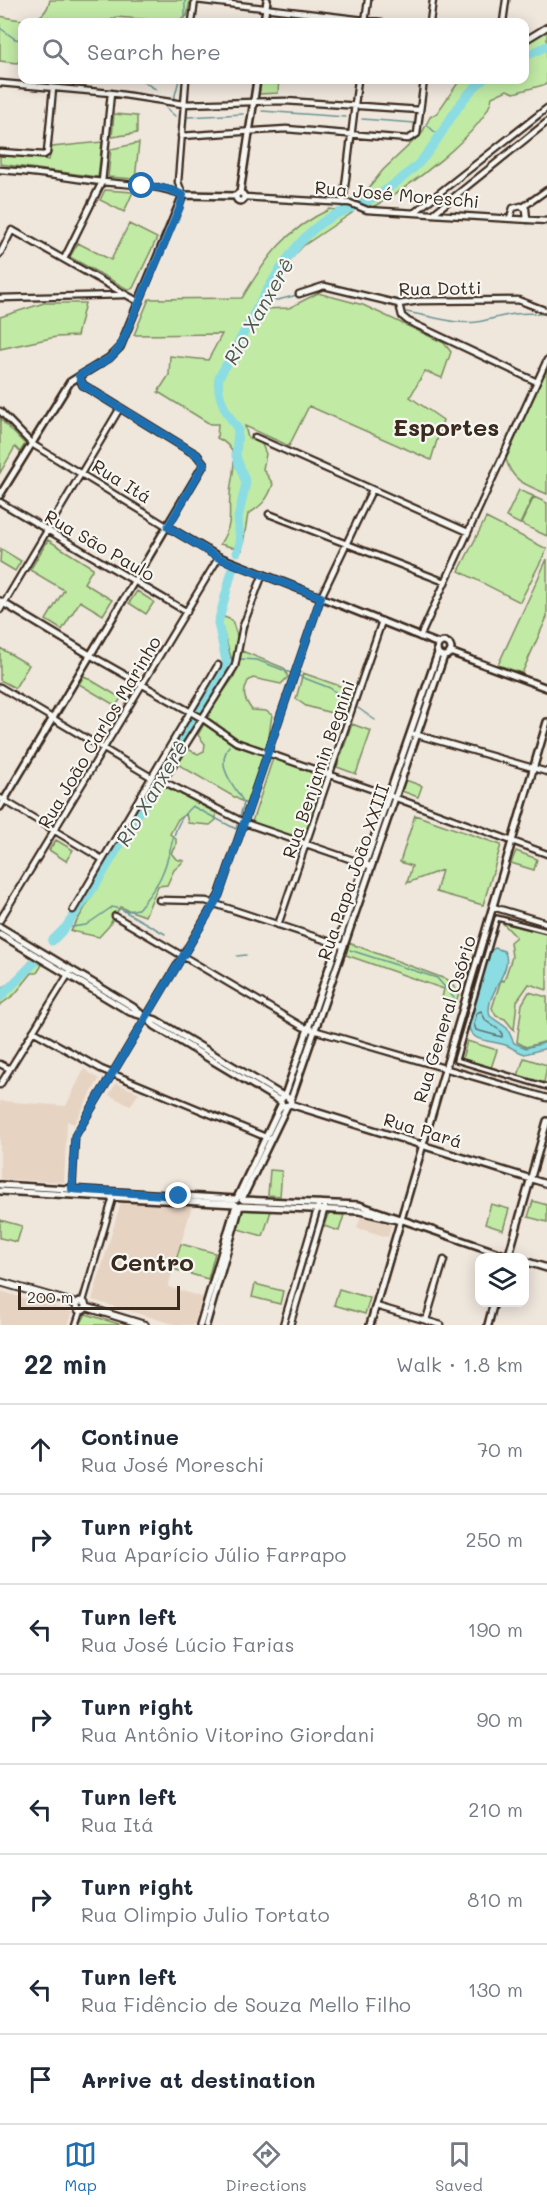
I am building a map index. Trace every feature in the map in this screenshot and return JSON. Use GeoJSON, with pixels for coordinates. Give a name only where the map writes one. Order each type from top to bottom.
{"type":"FeatureCollection","features":[{"type":"Feature","properties":{"kind":"main road"},"geometry":{"type":"LineString","coordinates":[[0,1282],[82,1306],[128,1323],[145,1325]]}},
{"type":"Feature","properties":{"kind":"street"},"geometry":{"type":"LineString","coordinates":[[193,18],[195,0],[342,18]]}},
{"type":"Feature","properties":{"kind":"street"},"geometry":{"type":"LineString","coordinates":[[265,18],[267,0]]}},
{"type":"Feature","properties":{"kind":"street"},"geometry":{"type":"LineString","coordinates":[[365,18],[368,0]]}},
{"type":"Feature","properties":{"kind":"street"},"geometry":{"type":"LineString","coordinates":[[431,18],[433,0]]}},
{"type":"Feature","properties":{"kind":"street"},"geometry":{"type":"LineString","coordinates":[[504,18],[506,0]]}},
{"type":"Feature","properties":{"kind":"street"},"geometry":{"type":"LineString","coordinates":[[529,38],[547,27]]}},
{"type":"Feature","properties":{"kind":"street"},"geometry":{"type":"LineString","coordinates":[[0,83],[111,93],[183,104],[254,101],[356,104],[420,110]]}},
{"type":"Feature","properties":{"kind":"street"},"geometry":{"type":"LineString","coordinates":[[0,495],[70,382],[110,358],[120,347],[183,195],[178,182],[186,84]]}},
{"type":"Feature","properties":{"kind":"street"},"geometry":{"type":"LineString","coordinates":[[240,195],[256,84]]}},
{"type":"Feature","properties":{"kind":"street"},"geometry":{"type":"LineString","coordinates":[[343,203],[358,84]]}},
{"type":"Feature","properties":{"kind":"street"},"geometry":{"type":"LineString","coordinates":[[181,136],[286,129],[408,139],[417,134],[423,84]]}},
{"type":"Feature","properties":{"kind":"street"},"geometry":{"type":"LineString","coordinates":[[0,152],[44,155],[47,153],[53,88]]}},
{"type":"Feature","properties":{"kind":"street"},"geometry":{"type":"LineString","coordinates":[[64,259],[102,182],[111,93]]}},
{"type":"Feature","properties":{"kind":"street"},"geometry":{"type":"LineString","coordinates":[[415,212],[547,108]]}},
{"type":"Feature","properties":{"kind":"street"},"geometry":{"type":"LineString","coordinates":[[434,213],[547,122]]}},
{"type":"Feature","properties":{"kind":"street","name":"Rua José Moreschi"},"geometry":{"type":"LineString","coordinates":[[0,170],[50,173],[102,182],[166,188],[183,195],[240,195],[352,204],[367,210],[547,221]]}},
{"type":"Feature","properties":{"kind":"street"},"geometry":{"type":"LineString","coordinates":[[510,218],[513,208],[523,207],[547,190]]}},
{"type":"Feature","properties":{"kind":"street"},"geometry":{"type":"LineString","coordinates":[[523,207],[527,212],[527,220]]}},
{"type":"Feature","properties":{"kind":"street"},"geometry":{"type":"LineString","coordinates":[[0,254],[12,230],[139,302]]}},
{"type":"Feature","properties":{"kind":"street","name":"Rua Dotti"},"geometry":{"type":"LineString","coordinates":[[299,294],[324,286],[399,304],[419,301],[518,300],[547,310]]}},
{"type":"Feature","properties":{"kind":"street"},"geometry":{"type":"LineString","coordinates":[[0,298],[127,295]]}},
{"type":"Feature","properties":{"kind":"street"},"geometry":{"type":"LineString","coordinates":[[399,304],[402,315],[408,321],[537,382]]}},
{"type":"Feature","properties":{"kind":"street"},"geometry":{"type":"LineString","coordinates":[[420,637],[547,360]]}},
{"type":"Feature","properties":{"kind":"street"},"geometry":{"type":"LineString","coordinates":[[0,807],[2,799],[136,581],[204,464],[197,455],[83,385],[79,376]]}},
{"type":"Feature","properties":{"kind":"street"},"geometry":{"type":"LineString","coordinates":[[0,610],[2,602],[83,474],[120,408]]}},
{"type":"Feature","properties":{"kind":"street","name":"Rua Itá"},"geometry":{"type":"LineString","coordinates":[[0,411],[32,444],[219,558],[420,637],[439,644],[447,643],[444,653]]}},
{"type":"Feature","properties":{"kind":"street"},"geometry":{"type":"LineString","coordinates":[[255,437],[468,532]]}},
{"type":"Feature","properties":{"kind":"street"},"geometry":{"type":"LineString","coordinates":[[72,1192],[75,1136],[185,956],[214,904],[245,823],[321,597],[372,490]]}},
{"type":"Feature","properties":{"kind":"street","name":"Rua São Paulo"},"geometry":{"type":"LineString","coordinates":[[0,502],[187,612]]}},
{"type":"Feature","properties":{"kind":"street"},"geometry":{"type":"LineString","coordinates":[[269,514],[345,546],[445,582]]}},
{"type":"Feature","properties":{"kind":"street","name":"Rua João Carlos Marinho"},"geometry":{"type":"LineString","coordinates":[[0,920],[56,831],[219,558]]}},
{"type":"Feature","properties":{"kind":"street"},"geometry":{"type":"LineString","coordinates":[[73,910],[152,777],[196,715],[235,666],[243,626],[263,574]]}},
{"type":"Feature","properties":{"kind":"street"},"geometry":{"type":"LineString","coordinates":[[2,602],[142,686],[196,715],[236,742],[547,854]]}},
{"type":"Feature","properties":{"kind":"street","name":"Rua Benjamin Begnini"},"geometry":{"type":"LineString","coordinates":[[278,925],[382,621]]}},
{"type":"Feature","properties":{"kind":"street","name":"Rua Papa João XXIII"},"geometry":{"type":"LineString","coordinates":[[206,1325],[208,1309],[239,1202],[300,1063],[426,694],[444,653],[439,644]]}},
{"type":"Feature","properties":{"kind":"street"},"geometry":{"type":"LineString","coordinates":[[444,653],[547,688]]}},
{"type":"Feature","properties":{"kind":"street"},"geometry":{"type":"LineString","coordinates":[[219,665],[163,781],[245,823],[306,846],[367,865]]}},
{"type":"Feature","properties":{"kind":"street"},"geometry":{"type":"LineString","coordinates":[[0,687],[152,777]]}},
{"type":"Feature","properties":{"kind":"street","name":"Rua General Osório"},"geometry":{"type":"LineString","coordinates":[[370,1325],[547,722]]}},
{"type":"Feature","properties":{"kind":"street"},"geometry":{"type":"LineString","coordinates":[[412,734],[547,772]]}},
{"type":"Feature","properties":{"kind":"street"},"geometry":{"type":"LineString","coordinates":[[2,799],[102,859]]}},
{"type":"Feature","properties":{"kind":"street"},"geometry":{"type":"LineString","coordinates":[[159,900],[214,904],[341,945]]}},
{"type":"Feature","properties":{"kind":"street"},"geometry":{"type":"LineString","coordinates":[[493,907],[547,923]]}},
{"type":"Feature","properties":{"kind":"street"},"geometry":{"type":"LineString","coordinates":[[115,916],[312,1029],[547,1098]]}},
{"type":"Feature","properties":{"kind":"street"},"geometry":{"type":"LineString","coordinates":[[547,931],[497,918],[456,1060],[547,1087]]}},
{"type":"Feature","properties":{"kind":"street"},"geometry":{"type":"LineString","coordinates":[[0,927],[14,939]]}},
{"type":"Feature","properties":{"kind":"street"},"geometry":{"type":"LineString","coordinates":[[0,934],[14,939]]}},
{"type":"Feature","properties":{"kind":"street","name":"Rua Pará"},"geometry":{"type":"LineString","coordinates":[[14,939],[113,998],[130,1012],[146,1017],[155,1026],[176,1036],[285,1101],[547,1184]]}},
{"type":"Feature","properties":{"kind":"street"},"geometry":{"type":"LineString","coordinates":[[0,1084],[69,972]]}},
{"type":"Feature","properties":{"kind":"street"},"geometry":{"type":"LineString","coordinates":[[33,1031],[112,1074],[268,1138]]}},
{"type":"Feature","properties":{"kind":"street"},"geometry":{"type":"LineString","coordinates":[[0,1064],[10,1069]]}},
{"type":"Feature","properties":{"kind":"street"},"geometry":{"type":"LineString","coordinates":[[511,1253],[547,1121]]}},
{"type":"Feature","properties":{"kind":"street"},"geometry":{"type":"LineString","coordinates":[[0,1185],[32,1190]]}},
{"type":"Feature","properties":{"kind":"street"},"geometry":{"type":"LineString","coordinates":[[0,1191],[32,1190],[359,1208],[498,1253]]}},
{"type":"Feature","properties":{"kind":"street"},"geometry":{"type":"LineString","coordinates":[[76,1325],[114,1195]]}},
{"type":"Feature","properties":{"kind":"street"},"geometry":{"type":"LineString","coordinates":[[284,1325],[318,1206]]}},
{"type":"Feature","properties":{"kind":"street"},"geometry":{"type":"LineString","coordinates":[[290,1325],[325,1207]]}},
{"type":"Feature","properties":{"kind":"street"},"geometry":{"type":"LineString","coordinates":[[426,1320],[444,1260]]}},
{"type":"Feature","properties":{"kind":"street"},"geometry":{"type":"LineString","coordinates":[[529,1262],[547,1268]]}},
{"type":"Feature","properties":{"kind":"street"},"geometry":{"type":"LineString","coordinates":[[376,1306],[441,1325]]}},
{"type":"Feature","properties":{"kind":"street"},"geometry":{"type":"LineString","coordinates":[[488,1325],[493,1307]]}},
{"type":"Feature","properties":{"kind":"street","name":"Rua Papa João XXIII"},"geometry":{"type":"LineString","coordinates":[[200,1325],[208,1309]]}},
{"type":"Feature","properties":{"kind":"shaded area"},"geometry":{"type":"Polygon","coordinates":[[[84,1069],[99,1079],[74,1124],[67,1121],[64,1182],[0,1179],[0,1101],[66,1106],[84,1069]]]}},
{"type":"Feature","properties":{"kind":"shaded area"},"geometry":{"type":"Polygon","coordinates":[[[116,1083],[139,1093],[130,1106],[109,1095],[116,1083]]]}},
{"type":"Feature","properties":{"kind":"shaded area"},"geometry":{"type":"Polygon","coordinates":[[[121,1202],[192,1206],[168,1287],[202,1297],[194,1325],[177,1325],[92,1300],[121,1202]]]}},
{"type":"Feature","properties":{"kind":"shaded area"},"geometry":{"type":"Polygon","coordinates":[[[361,1216],[391,1225],[388,1237],[357,1228],[361,1216]]]}},
{"type":"Feature","properties":{"kind":"shaded area"},"geometry":{"type":"Polygon","coordinates":[[[0,1291],[72,1312],[68,1325],[0,1325],[0,1291]]]}},
{"type":"Feature","properties":{"kind":"green space"},"geometry":{"type":"Polygon","coordinates":[[[50,0],[190,0],[187,16],[184,18],[37,18],[47,8],[50,0]]]}},
{"type":"Feature","properties":{"kind":"green space"},"geometry":{"type":"Polygon","coordinates":[[[0,16],[18,19],[18,62],[0,61],[0,16]]]}},
{"type":"Feature","properties":{"kind":"green space"},"geometry":{"type":"Polygon","coordinates":[[[547,30],[547,84],[514,93],[507,90],[492,97],[487,110],[476,126],[422,175],[372,207],[361,198],[383,170],[422,133],[430,117],[437,113],[457,84],[529,84],[529,41],[547,30]]]}},
{"type":"Feature","properties":{"kind":"green space"},"geometry":{"type":"Polygon","coordinates":[[[260,84],[279,84],[278,93],[259,94],[260,84]]]}},
{"type":"Feature","properties":{"kind":"green space"},"geometry":{"type":"Polygon","coordinates":[[[114,114],[137,116],[137,133],[112,137],[114,114]]]}},
{"type":"Feature","properties":{"kind":"green space"},"geometry":{"type":"Polygon","coordinates":[[[102,142],[98,177],[0,164],[0,155],[49,160],[52,147],[102,142]]]}},
{"type":"Feature","properties":{"kind":"green space"},"geometry":{"type":"Polygon","coordinates":[[[139,143],[135,179],[108,177],[111,149],[139,143]]]}},
{"type":"Feature","properties":{"kind":"green space"},"geometry":{"type":"Polygon","coordinates":[[[105,190],[133,192],[124,212],[100,200],[105,190]]]}},
{"type":"Feature","properties":{"kind":"green space"},"geometry":{"type":"Polygon","coordinates":[[[330,209],[352,213],[303,246],[292,258],[264,309],[289,308],[318,293],[363,305],[444,343],[451,352],[442,378],[425,371],[410,397],[443,420],[431,460],[309,406],[289,446],[245,426],[248,438],[261,442],[266,454],[263,469],[273,484],[264,502],[248,514],[242,550],[220,544],[229,525],[234,462],[231,449],[217,438],[218,424],[210,424],[158,392],[169,375],[170,356],[208,360],[222,334],[134,335],[149,299],[242,298],[278,246],[301,226],[330,209]]]}},
{"type":"Feature","properties":{"kind":"green space"},"geometry":{"type":"Polygon","coordinates":[[[129,224],[157,238],[133,288],[129,290],[70,257],[78,243],[111,260],[129,224]]]}},
{"type":"Feature","properties":{"kind":"green space"},"geometry":{"type":"Polygon","coordinates":[[[44,303],[85,303],[77,336],[56,337],[0,349],[0,317],[44,303]]]}},
{"type":"Feature","properties":{"kind":"green space"},"geometry":{"type":"Polygon","coordinates":[[[547,366],[547,494],[516,478],[506,459],[547,366]]]}},
{"type":"Feature","properties":{"kind":"green space"},"geometry":{"type":"Polygon","coordinates":[[[0,419],[25,444],[20,452],[15,447],[0,473],[0,419]]]}},
{"type":"Feature","properties":{"kind":"green space"},"geometry":{"type":"Polygon","coordinates":[[[519,490],[533,496],[520,524],[506,517],[519,490]]]}},
{"type":"Feature","properties":{"kind":"green space"},"geometry":{"type":"Polygon","coordinates":[[[534,497],[547,503],[547,536],[521,524],[534,497]]]}},
{"type":"Feature","properties":{"kind":"green space"},"geometry":{"type":"Polygon","coordinates":[[[486,518],[547,549],[520,602],[459,571],[486,518]]]}},
{"type":"Feature","properties":{"kind":"green space"},"geometry":{"type":"Polygon","coordinates":[[[48,540],[93,568],[84,583],[112,600],[103,615],[80,601],[62,630],[46,620],[64,590],[30,570],[48,540]]]}},
{"type":"Feature","properties":{"kind":"green space"},"geometry":{"type":"Polygon","coordinates":[[[1,549],[21,561],[15,571],[0,562],[1,549]]]}},
{"type":"Feature","properties":{"kind":"green space"},"geometry":{"type":"Polygon","coordinates":[[[547,559],[547,617],[522,673],[498,665],[547,559]]]}},
{"type":"Feature","properties":{"kind":"green space"},"geometry":{"type":"Polygon","coordinates":[[[137,591],[154,602],[146,614],[129,603],[137,591]]]}},
{"type":"Feature","properties":{"kind":"green space"},"geometry":{"type":"Polygon","coordinates":[[[224,617],[232,620],[238,639],[233,664],[220,621],[224,617]]]}},
{"type":"Feature","properties":{"kind":"green space"},"geometry":{"type":"Polygon","coordinates":[[[0,648],[29,665],[15,688],[0,680],[0,648]]]}},
{"type":"Feature","properties":{"kind":"green space"},"geometry":{"type":"Polygon","coordinates":[[[242,651],[284,668],[288,677],[281,684],[253,678],[248,681],[245,689],[247,703],[252,710],[266,711],[272,715],[267,749],[248,805],[179,765],[177,761],[185,748],[198,754],[204,751],[205,744],[198,735],[216,702],[234,677],[242,651]]]}},
{"type":"Feature","properties":{"kind":"green space"},"geometry":{"type":"Polygon","coordinates":[[[303,673],[354,691],[346,717],[306,706],[296,699],[303,673]]]}},
{"type":"Feature","properties":{"kind":"green space"},"geometry":{"type":"Polygon","coordinates":[[[84,676],[121,698],[116,706],[79,684],[84,676]]]}},
{"type":"Feature","properties":{"kind":"green space"},"geometry":{"type":"Polygon","coordinates":[[[352,724],[371,731],[356,774],[337,767],[352,724]]]}},
{"type":"Feature","properties":{"kind":"green space"},"geometry":{"type":"Polygon","coordinates":[[[273,758],[325,778],[304,840],[252,822],[273,758]]]}},
{"type":"Feature","properties":{"kind":"green space"},"geometry":{"type":"Polygon","coordinates":[[[403,779],[422,786],[418,797],[399,790],[403,779]]]}},
{"type":"Feature","properties":{"kind":"green space"},"geometry":{"type":"Polygon","coordinates":[[[159,783],[216,813],[216,820],[210,825],[188,823],[186,814],[178,819],[170,834],[176,839],[176,845],[171,853],[176,859],[184,861],[174,870],[167,885],[158,886],[145,916],[120,907],[109,926],[99,937],[71,931],[159,783]]]}},
{"type":"Feature","properties":{"kind":"green space"},"geometry":{"type":"Polygon","coordinates":[[[415,815],[501,845],[483,905],[436,892],[442,870],[407,883],[412,866],[400,862],[415,815]]]}},
{"type":"Feature","properties":{"kind":"green space"},"geometry":{"type":"Polygon","coordinates":[[[56,840],[73,850],[66,861],[49,850],[56,840]]]}},
{"type":"Feature","properties":{"kind":"green space"},"geometry":{"type":"Polygon","coordinates":[[[516,851],[537,859],[534,870],[511,863],[516,851]]]}},
{"type":"Feature","properties":{"kind":"green space"},"geometry":{"type":"Polygon","coordinates":[[[499,919],[547,934],[547,990],[529,984],[517,1001],[514,1030],[505,1019],[496,1016],[492,1008],[501,980],[504,981],[512,957],[510,942],[516,937],[499,919]]]}},
{"type":"Feature","properties":{"kind":"green space"},"geometry":{"type":"Polygon","coordinates":[[[349,943],[448,980],[459,993],[456,1002],[442,998],[444,989],[346,955],[349,943]]]}},
{"type":"Feature","properties":{"kind":"green space"},"geometry":{"type":"Polygon","coordinates":[[[32,959],[42,965],[37,973],[32,973],[15,994],[0,1005],[0,989],[14,981],[32,959]]]}},
{"type":"Feature","properties":{"kind":"green space"},"geometry":{"type":"Polygon","coordinates":[[[529,992],[547,997],[547,1041],[526,1047],[517,1042],[522,1004],[529,992]]]}},
{"type":"Feature","properties":{"kind":"green space"},"geometry":{"type":"Polygon","coordinates":[[[467,1041],[497,1050],[491,1068],[462,1059],[467,1041]]]}},
{"type":"Feature","properties":{"kind":"green space"},"geometry":{"type":"Polygon","coordinates":[[[524,1058],[547,1065],[544,1083],[518,1076],[524,1058]]]}},
{"type":"Feature","properties":{"kind":"green space"},"geometry":{"type":"Polygon","coordinates":[[[270,1170],[282,1171],[280,1196],[268,1195],[270,1170]]]}},
{"type":"Feature","properties":{"kind":"green space"},"geometry":{"type":"Polygon","coordinates":[[[533,1201],[547,1205],[547,1222],[528,1217],[533,1201]]]}},
{"type":"Feature","properties":{"kind":"green space"},"geometry":{"type":"Polygon","coordinates":[[[491,1204],[509,1209],[503,1230],[485,1224],[491,1204]]]}},
{"type":"Feature","properties":{"kind":"green space"},"geometry":{"type":"Polygon","coordinates":[[[243,1210],[271,1211],[263,1236],[238,1229],[243,1210]]]}},
{"type":"Feature","properties":{"kind":"green space"},"geometry":{"type":"Polygon","coordinates":[[[328,1214],[344,1215],[339,1231],[324,1226],[328,1214]]]}},
{"type":"Feature","properties":{"kind":"green space"},"geometry":{"type":"Polygon","coordinates":[[[0,1220],[22,1226],[17,1242],[0,1238],[0,1220]]]}},
{"type":"Feature","properties":{"kind":"green space"},"geometry":{"type":"Polygon","coordinates":[[[181,1244],[215,1253],[208,1279],[173,1269],[181,1244]]]}},
{"type":"Feature","properties":{"kind":"green space"},"geometry":{"type":"Polygon","coordinates":[[[255,1284],[283,1291],[280,1304],[252,1297],[255,1284]]]}},
{"type":"Feature","properties":{"kind":"green space"},"geometry":{"type":"Polygon","coordinates":[[[339,1289],[370,1298],[365,1314],[334,1305],[339,1289]]]}},
{"type":"Feature","properties":{"kind":"green space"},"geometry":{"type":"Polygon","coordinates":[[[86,1314],[119,1324],[119,1325],[80,1325],[86,1314]]]}},
{"type":"Feature","properties":{"kind":"water"},"geometry":{"type":"Polygon","coordinates":[[[495,948],[504,951],[507,958],[503,974],[491,1000],[490,1016],[507,1028],[514,1043],[526,1048],[547,1042],[547,1048],[525,1054],[508,1046],[478,1038],[470,1031],[468,1024],[490,951],[495,948]]]}},
{"type":"Feature","properties":{"kind":"waterway"},"geometry":{"type":"LineString","coordinates":[[185,0],[185,18]]}},
{"type":"Feature","properties":{"kind":"waterway"},"geometry":{"type":"LineString","coordinates":[[0,28],[18,39]]}},
{"type":"Feature","properties":{"kind":"waterway","name":"Rio Xanxerê"},"geometry":{"type":"LineString","coordinates":[[529,55],[547,46]]}},
{"type":"Feature","properties":{"kind":"waterway"},"geometry":{"type":"LineString","coordinates":[[147,84],[157,90]]}},
{"type":"Feature","properties":{"kind":"waterway"},"geometry":{"type":"LineString","coordinates":[[174,99],[178,84]]}},
{"type":"Feature","properties":{"kind":"waterway","name":"Rio Xanxerê"},"geometry":{"type":"LineString","coordinates":[[237,552],[240,543],[238,518],[246,483],[236,456],[238,429],[223,405],[219,391],[219,377],[262,298],[301,242],[324,221],[379,194],[410,172],[425,156],[464,99],[479,84]]}},
{"type":"Feature","properties":{"kind":"waterway"},"geometry":{"type":"LineString","coordinates":[[166,108],[175,116]]}},
{"type":"Feature","properties":{"kind":"waterway"},"geometry":{"type":"LineString","coordinates":[[262,111],[346,117]]}},
{"type":"Feature","properties":{"kind":"waterway"},"geometry":{"type":"LineString","coordinates":[[188,117],[243,114]]}},
{"type":"Feature","properties":{"kind":"waterway"},"geometry":{"type":"LineString","coordinates":[[362,119],[415,123]]}},
{"type":"Feature","properties":{"kind":"waterway"},"geometry":{"type":"LineString","coordinates":[[426,124],[438,135]]}},
{"type":"Feature","properties":{"kind":"waterway"},"geometry":{"type":"LineString","coordinates":[[333,290],[344,294]]}},
{"type":"Feature","properties":{"kind":"waterway"},"geometry":{"type":"LineString","coordinates":[[262,299],[278,300],[297,295]]}},
{"type":"Feature","properties":{"kind":"waterway"},"geometry":{"type":"LineString","coordinates":[[406,312],[468,323],[516,314],[543,314]]}},
{"type":"Feature","properties":{"kind":"waterway","name":"Rio Xanxerê"},"geometry":{"type":"LineString","coordinates":[[52,941],[65,928],[97,883],[227,665],[218,623],[233,567]]}},
{"type":"Feature","properties":{"kind":"waterway","name":"Rio Xanxerê"},"geometry":{"type":"LineString","coordinates":[[227,658],[232,658]]}},
{"type":"Feature","properties":{"kind":"waterway"},"geometry":{"type":"LineString","coordinates":[[241,659],[257,660],[291,673]]}},
{"type":"Feature","properties":{"kind":"waterway"},"geometry":{"type":"LineString","coordinates":[[299,676],[330,688],[350,703]]}},
{"type":"Feature","properties":{"kind":"waterway"},"geometry":{"type":"LineString","coordinates":[[358,708],[375,720]]}},
{"type":"Feature","properties":{"kind":"waterway"},"geometry":{"type":"LineString","coordinates":[[229,746],[225,754],[225,768],[244,803],[240,816]]}},
{"type":"Feature","properties":{"kind":"waterway"},"geometry":{"type":"LineString","coordinates":[[65,928],[86,925],[112,907],[128,911],[138,909],[160,879],[176,830],[185,813],[192,806],[236,829],[237,825]]}},
{"type":"Feature","properties":{"kind":"waterway"},"geometry":{"type":"LineString","coordinates":[[124,911],[165,934]]}},
{"type":"Feature","properties":{"kind":"waterway"},"geometry":{"type":"LineString","coordinates":[[350,950],[437,978],[454,998]]}},
{"type":"Feature","properties":{"kind":"waterway"},"geometry":{"type":"LineString","coordinates":[[237,956],[246,955]]}},
{"type":"Feature","properties":{"kind":"waterway","name":"Rio Xanxerê"},"geometry":{"type":"LineString","coordinates":[[0,997],[38,959]]}},
{"type":"Feature","properties":{"kind":"district","name":"Esportes"},"geometry":{"type":"Point","coordinates":[446,426]}},
{"type":"Feature","properties":{"kind":"district","name":"Centro"},"geometry":{"type":"Point","coordinates":[152,1261]}},
{"type":"Feature","properties":{"kind":"route"},"geometry":{"type":"LineString","coordinates":[[142,186],[166,188],[183,195],[180,207],[120,347],[110,358],[79,376],[83,385],[197,455],[204,464],[168,527],[219,558],[321,597],[219,896],[75,1136],[72,1189],[179,1196]]}}]}
